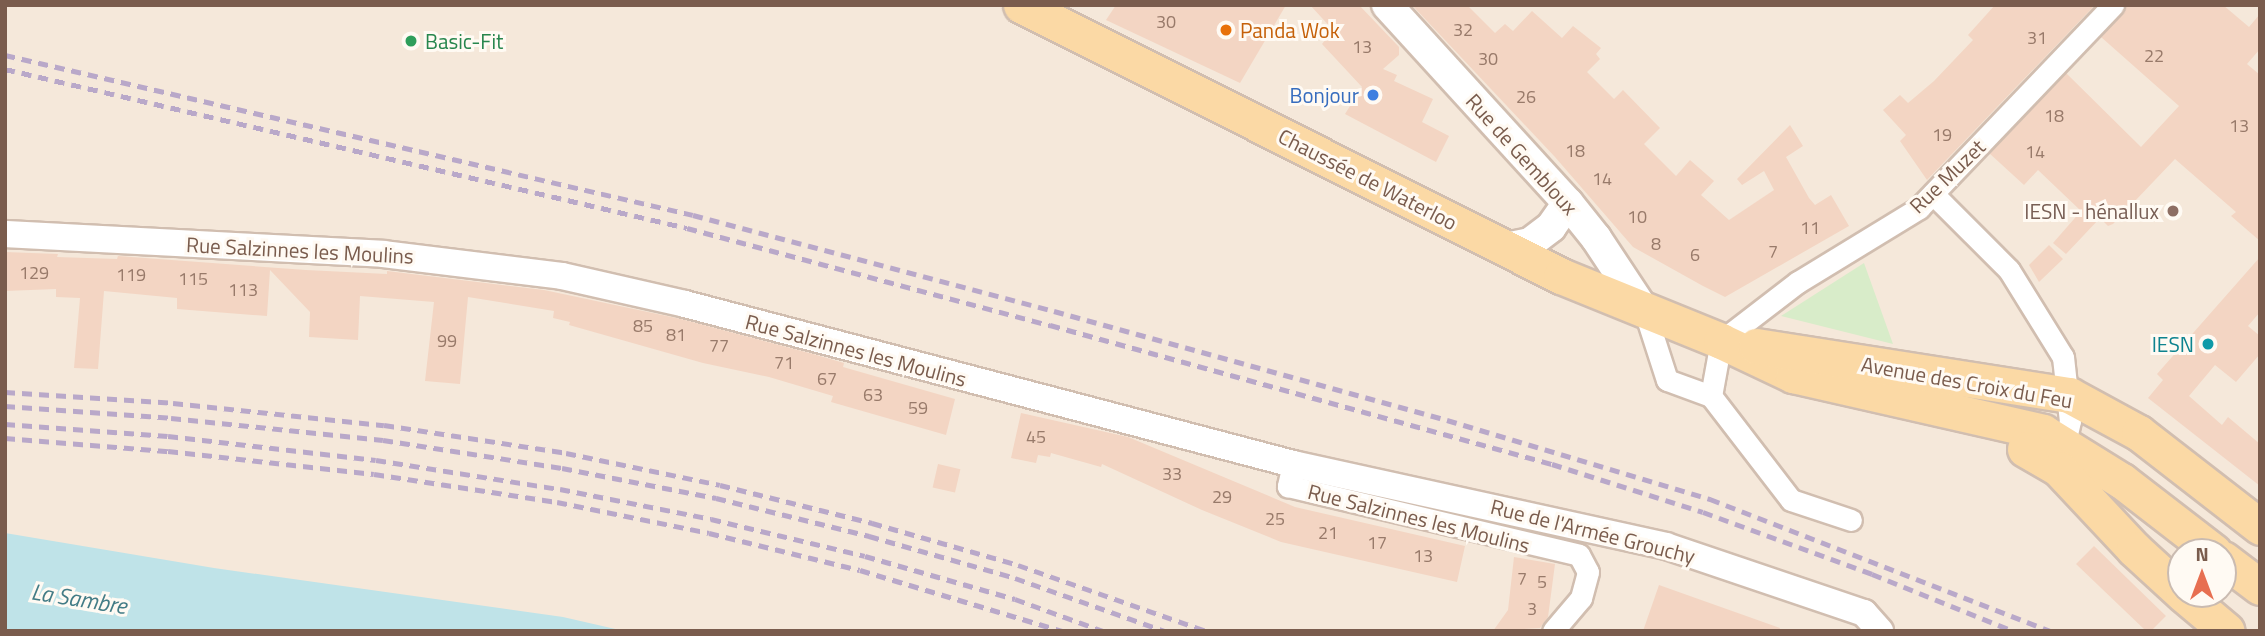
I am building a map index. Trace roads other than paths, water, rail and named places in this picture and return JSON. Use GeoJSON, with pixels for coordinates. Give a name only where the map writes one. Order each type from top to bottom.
{"type":"FeatureCollection","features":[{"type":"Feature","properties":{"kind":"main road","name":"Chaussée de Waterloo"},"geometry":{"type":"LineString","coordinates":[[1021,5],[1506,248],[1645,312],[1721,341],[1793,375],[1932,396]]}},
{"type":"Feature","properties":{"kind":"main road","name":"Rue de Gembloux"},"geometry":{"type":"LineString","coordinates":[[1387,5],[1569,203],[1596,238],[1645,312]]}},
{"type":"Feature","properties":{"kind":"main road"},"geometry":{"type":"LineString","coordinates":[[1506,248],[1530,243],[1551,227],[1569,203]]}},
{"type":"Feature","properties":{"kind":"main road","name":"Avenue des Croix du Feu"},"geometry":{"type":"LineString","coordinates":[[1932,396],[2025,389],[2069,396],[2139,433],[2260,527]]}},
{"type":"Feature","properties":{"kind":"main road"},"geometry":{"type":"LineString","coordinates":[[1932,396],[2122,481],[2196,538]]}},
{"type":"Feature","properties":{"kind":"main road"},"geometry":{"type":"LineString","coordinates":[[2052,451],[2134,549],[2167,579]]}},
{"type":"Feature","properties":{"kind":"main road"},"geometry":{"type":"LineString","coordinates":[[2237,570],[2260,587]]}},
{"type":"Feature","properties":{"kind":"main road"},"geometry":{"type":"LineString","coordinates":[[2200,608],[2227,631]]}},
{"type":"Feature","properties":{"kind":"street","name":"Rue Muzet"},"geometry":{"type":"LineString","coordinates":[[1721,341],[1798,282],[1926,201],[2113,5]]}},
{"type":"Feature","properties":{"kind":"street"},"geometry":{"type":"LineString","coordinates":[[1926,201],[2009,270],[2063,357],[2070,421],[2052,451]]}},
{"type":"Feature","properties":{"kind":"street","name":"Rue Salzinnes les Moulins"},"geometry":{"type":"LineString","coordinates":[[5,234],[383,254],[562,276],[685,304],[1293,464],[1288,486],[1579,555],[1588,572],[1581,598],[1553,631]]}},
{"type":"Feature","properties":{"kind":"street"},"geometry":{"type":"LineString","coordinates":[[1645,312],[1667,380],[1711,396],[1791,500],[1852,520]]}},
{"type":"Feature","properties":{"kind":"street"},"geometry":{"type":"LineString","coordinates":[[1711,396],[1721,341]]}},
{"type":"Feature","properties":{"kind":"street","name":"Rue de l'Armée Grouchy"},"geometry":{"type":"LineString","coordinates":[[1293,464],[1666,546],[1864,613],[1880,631]]}},
{"type":"Feature","properties":{"kind":"water","name":"La Sambre"},"geometry":{"type":"Polygon","coordinates":[[[5,533],[214,568],[563,617],[624,631],[5,631],[5,533]]]}},
{"type":"Feature","properties":{"kind":"railway"},"geometry":{"type":"LineString","coordinates":[[5,55],[693,215],[1447,420],[1710,499],[2051,631]]}},
{"type":"Feature","properties":{"kind":"railway"},"geometry":{"type":"LineString","coordinates":[[5,69],[687,228],[1552,464],[1703,512],[1872,574],[2013,631]]}},
{"type":"Feature","properties":{"kind":"railway"},"geometry":{"type":"LineString","coordinates":[[5,392],[173,403],[384,425],[566,453],[720,485],[872,523],[1018,565],[1206,631]]}},
{"type":"Feature","properties":{"kind":"railway"},"geometry":{"type":"LineString","coordinates":[[5,406],[171,418],[383,440],[562,468],[716,498],[869,536],[1015,578],[1165,631]]}},
{"type":"Feature","properties":{"kind":"railway"},"geometry":{"type":"LineString","coordinates":[[5,424],[168,436],[376,460],[560,489],[711,519],[865,556],[1015,599],[1103,631]]}},
{"type":"Feature","properties":{"kind":"railway"},"geometry":{"type":"LineString","coordinates":[[5,438],[168,451],[374,474],[557,502],[709,533],[860,570],[1062,631]]}},
{"type":"Feature","properties":{"kind":"place","name":"Panda Wok"},"geometry":{"type":"Point","coordinates":[1226,30]}},
{"type":"Feature","properties":{"kind":"place","name":"Basic-Fit"},"geometry":{"type":"Point","coordinates":[411,41]}},
{"type":"Feature","properties":{"kind":"place","name":"Bonjour"},"geometry":{"type":"Point","coordinates":[1373,95]}},
{"type":"Feature","properties":{"kind":"place","name":"IESN - hénallux"},"geometry":{"type":"Point","coordinates":[2173,211]}},
{"type":"Feature","properties":{"kind":"place","name":"IESN"},"geometry":{"type":"Point","coordinates":[2208,344]}}]}
